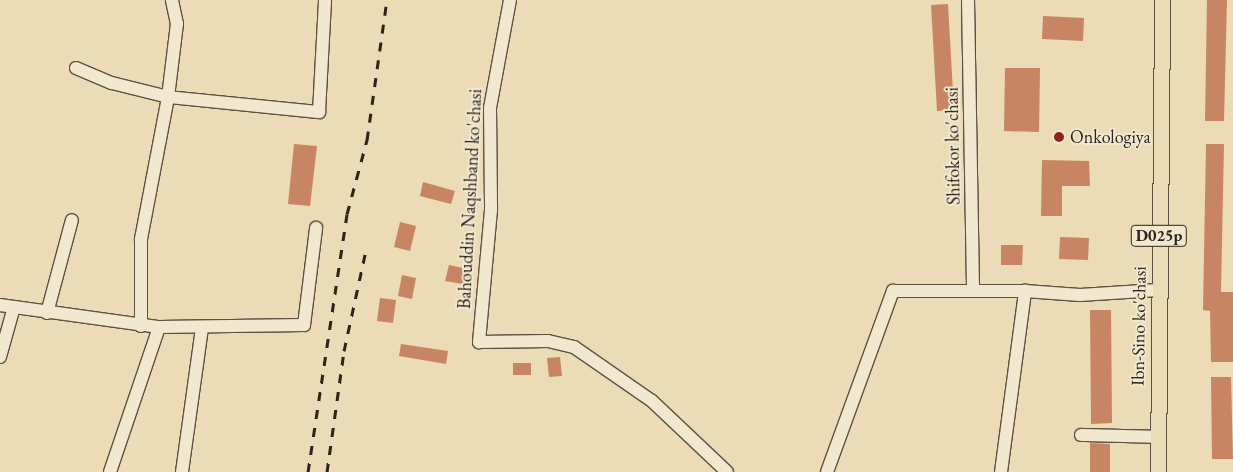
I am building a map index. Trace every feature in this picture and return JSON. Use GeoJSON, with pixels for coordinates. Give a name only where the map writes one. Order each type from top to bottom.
{"type":"FeatureCollection","features":[{"type":"Feature","properties":{"kind":"main road","name":"Ibn-Sino ko'chasi"},"geometry":{"type":"LineString","coordinates":[[1158,472],[1156,437],[1162,0]]}},
{"type":"Feature","properties":{"kind":"street"},"geometry":{"type":"LineString","coordinates":[[141,326],[141,239],[168,97],[177,24],[172,0]]}},
{"type":"Feature","properties":{"kind":"street"},"geometry":{"type":"LineString","coordinates":[[76,68],[112,83],[168,97],[319,112],[325,0]]}},
{"type":"Feature","properties":{"kind":"street","name":"Bahouddin Naqshband ko'chasi"},"geometry":{"type":"LineString","coordinates":[[510,0],[490,108],[491,210],[479,342],[548,341],[574,348],[652,401],[727,472]]}},
{"type":"Feature","properties":{"kind":"street","name":"Shifokor ko'chasi"},"geometry":{"type":"LineString","coordinates":[[968,0],[973,291]]}},
{"type":"Feature","properties":{"kind":"street"},"geometry":{"type":"LineString","coordinates":[[47,313],[72,220]]}},
{"type":"Feature","properties":{"kind":"street"},"geometry":{"type":"LineString","coordinates":[[0,304],[47,313],[141,326],[304,325],[316,228]]}},
{"type":"Feature","properties":{"kind":"street"},"geometry":{"type":"LineString","coordinates":[[1001,472],[1025,290]]}},
{"type":"Feature","properties":{"kind":"street"},"geometry":{"type":"LineString","coordinates":[[827,472],[893,291],[1025,290],[1080,295],[1158,290]]}},
{"type":"Feature","properties":{"kind":"street"},"geometry":{"type":"LineString","coordinates":[[0,357],[14,307]]}},
{"type":"Feature","properties":{"kind":"street"},"geometry":{"type":"LineString","coordinates":[[110,472],[158,327]]}},
{"type":"Feature","properties":{"kind":"street"},"geometry":{"type":"LineString","coordinates":[[182,472],[202,327]]}},
{"type":"Feature","properties":{"kind":"street"},"geometry":{"type":"LineString","coordinates":[[1081,435],[1156,437]]}},
{"type":"Feature","properties":{"kind":"building"},"geometry":{"type":"Polygon","coordinates":[[[1207,0],[1227,0],[1224,121],[1205,121],[1207,0]]]}},
{"type":"Feature","properties":{"kind":"building"},"geometry":{"type":"Polygon","coordinates":[[[948,4],[954,110],[937,111],[931,5],[948,4]]]}},
{"type":"Feature","properties":{"kind":"building"},"geometry":{"type":"Polygon","coordinates":[[[1043,16],[1084,18],[1083,41],[1042,39],[1043,16]]]}},
{"type":"Feature","properties":{"kind":"building"},"geometry":{"type":"Polygon","coordinates":[[[1005,68],[1040,68],[1039,132],[1004,131],[1005,68]]]}},
{"type":"Feature","properties":{"kind":"building"},"geometry":{"type":"Polygon","coordinates":[[[294,144],[317,146],[310,206],[288,204],[294,144]]]}},
{"type":"Feature","properties":{"kind":"building"},"geometry":{"type":"Polygon","coordinates":[[[1206,144],[1224,144],[1221,292],[1233,292],[1233,362],[1211,362],[1210,311],[1203,310],[1206,144]]]}},
{"type":"Feature","properties":{"kind":"building"},"geometry":{"type":"Polygon","coordinates":[[[1042,160],[1089,161],[1090,186],[1062,186],[1062,216],[1041,216],[1042,160]]]}},
{"type":"Feature","properties":{"kind":"building"},"geometry":{"type":"Polygon","coordinates":[[[423,182],[455,191],[451,204],[420,196],[423,182]]]}},
{"type":"Feature","properties":{"kind":"building"},"geometry":{"type":"Polygon","coordinates":[[[400,222],[416,226],[410,251],[394,247],[400,222]]]}},
{"type":"Feature","properties":{"kind":"building"},"geometry":{"type":"Polygon","coordinates":[[[1060,237],[1089,238],[1088,260],[1059,259],[1060,237]]]}},
{"type":"Feature","properties":{"kind":"building"},"geometry":{"type":"Polygon","coordinates":[[[1001,245],[1023,245],[1022,265],[1001,265],[1001,245]]]}},
{"type":"Feature","properties":{"kind":"building"},"geometry":{"type":"Polygon","coordinates":[[[449,265],[472,270],[469,285],[445,281],[449,265]]]}},
{"type":"Feature","properties":{"kind":"building"},"geometry":{"type":"Polygon","coordinates":[[[402,275],[416,278],[412,299],[398,296],[402,275]]]}},
{"type":"Feature","properties":{"kind":"building"},"geometry":{"type":"Polygon","coordinates":[[[380,298],[396,300],[393,323],[377,321],[380,298]]]}},
{"type":"Feature","properties":{"kind":"building"},"geometry":{"type":"Polygon","coordinates":[[[1090,310],[1111,310],[1112,423],[1091,424],[1090,310]]]}},
{"type":"Feature","properties":{"kind":"building"},"geometry":{"type":"Polygon","coordinates":[[[401,344],[448,351],[446,364],[399,356],[401,344]]]}},
{"type":"Feature","properties":{"kind":"building"},"geometry":{"type":"Polygon","coordinates":[[[560,357],[562,376],[549,377],[547,358],[560,357]]]}},
{"type":"Feature","properties":{"kind":"building"},"geometry":{"type":"Polygon","coordinates":[[[513,363],[531,363],[531,375],[513,375],[513,363]]]}},
{"type":"Feature","properties":{"kind":"building"},"geometry":{"type":"Polygon","coordinates":[[[1211,377],[1231,377],[1233,459],[1212,459],[1211,377]]]}},
{"type":"Feature","properties":{"kind":"building"},"geometry":{"type":"Polygon","coordinates":[[[1090,443],[1110,444],[1110,472],[1090,472],[1090,443]]]}},
{"type":"Feature","properties":{"kind":"railway"},"geometry":{"type":"LineString","coordinates":[[308,472],[347,214],[367,140],[387,0]]}},
{"type":"Feature","properties":{"kind":"railway"},"geometry":{"type":"LineString","coordinates":[[327,472],[344,351],[366,250]]}},
{"type":"Feature","properties":{"kind":"place","name":"Onkologiya"},"geometry":{"type":"Point","coordinates":[1059,137]}}]}
